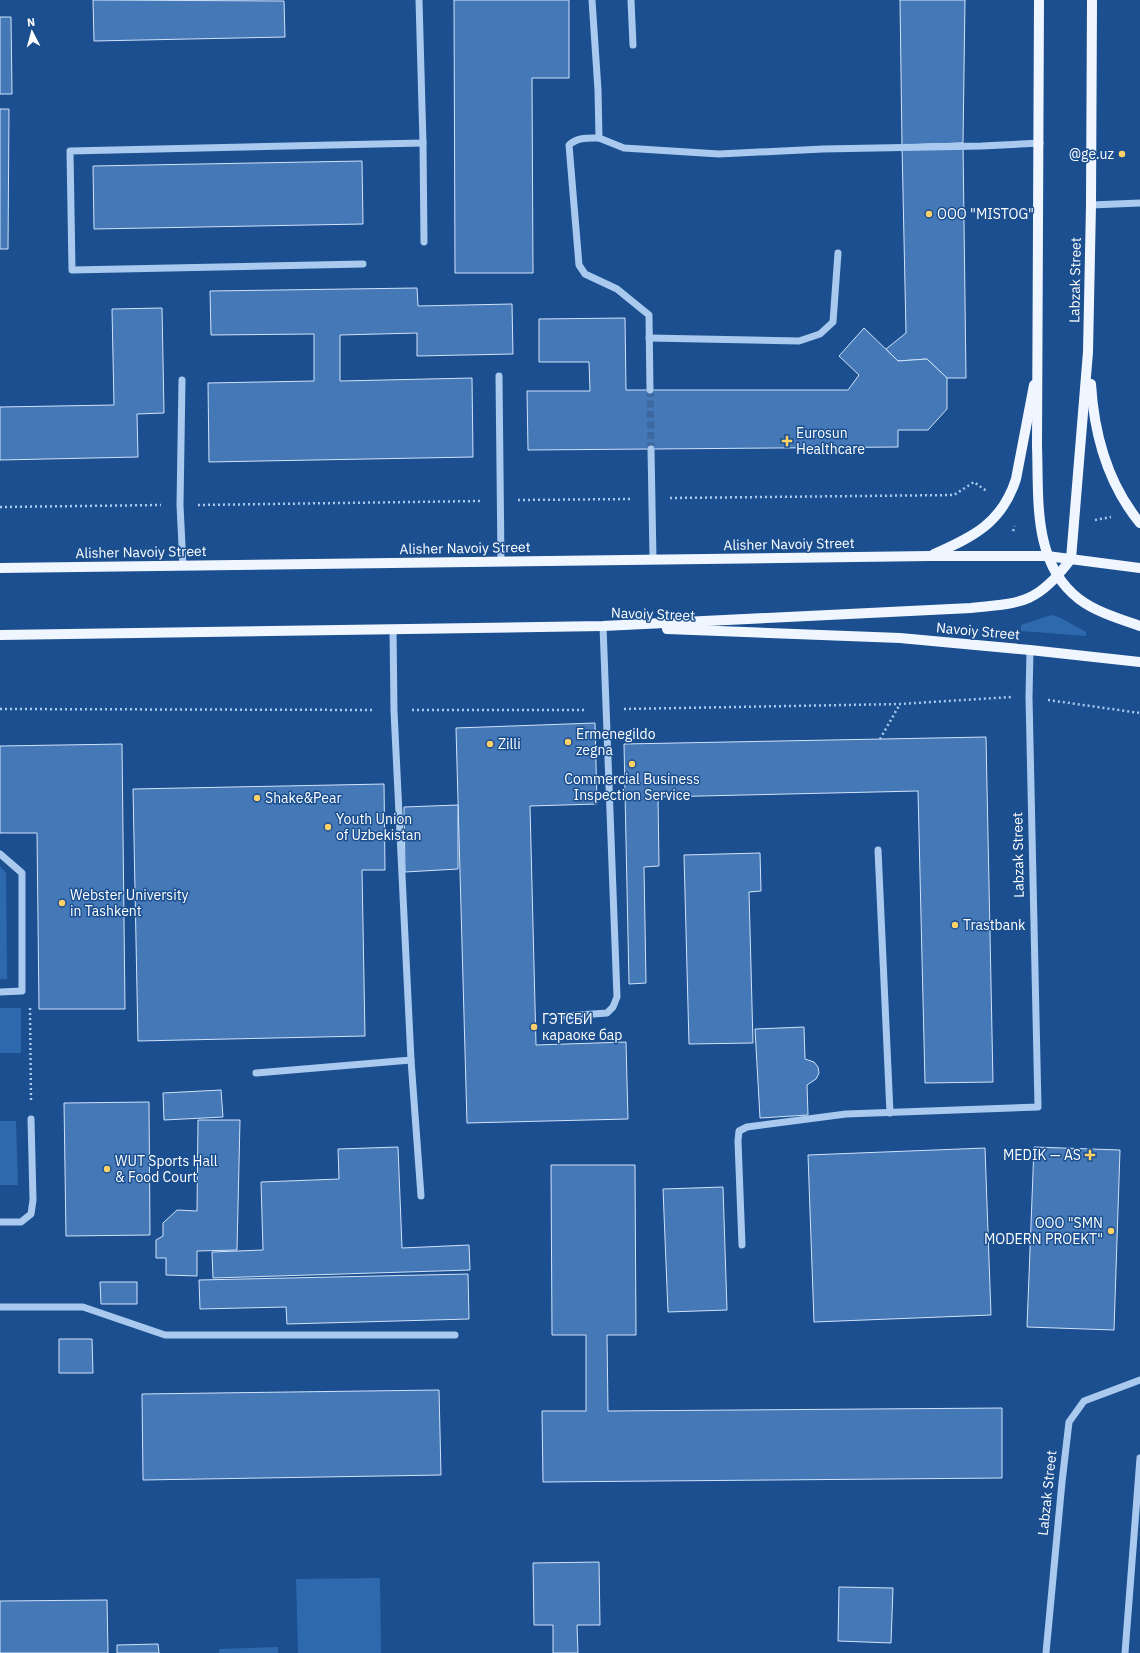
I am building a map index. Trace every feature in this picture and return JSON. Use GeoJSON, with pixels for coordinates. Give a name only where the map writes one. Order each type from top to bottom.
{"type":"FeatureCollection","features":[{"type":"Feature","properties":{"kind":"main road"},"geometry":{"type":"LineString","coordinates":[[1039,0],[1040,143],[1037,446],[1039,515],[1047,556],[1057,577],[1068,589],[1086,603],[1108,614],[1140,626]]}},
{"type":"Feature","properties":{"kind":"main road","name":"Labzak Street"},"geometry":{"type":"LineString","coordinates":[[1071,559],[1088,352],[1091,205],[1092,0]]}},
{"type":"Feature","properties":{"kind":"main road"},"geometry":{"type":"LineString","coordinates":[[1088,352],[1098,437],[1112,475],[1131,511],[1140,523]]}},
{"type":"Feature","properties":{"kind":"main road"},"geometry":{"type":"LineString","coordinates":[[930,556],[968,538],[994,519],[1008,500],[1016,479],[1039,357]]}},
{"type":"Feature","properties":{"kind":"main road"},"geometry":{"type":"LineString","coordinates":[[930,556],[1047,556],[1140,568]]}},
{"type":"Feature","properties":{"kind":"main road","name":"Alisher Navoiy Street"},"geometry":{"type":"LineString","coordinates":[[0,568],[930,556]]}},
{"type":"Feature","properties":{"kind":"main road","name":"Navoiy Street"},"geometry":{"type":"LineString","coordinates":[[603,626],[1008,605],[1038,594],[1057,577],[1071,559]]}},
{"type":"Feature","properties":{"kind":"main road"},"geometry":{"type":"LineString","coordinates":[[0,635],[603,626]]}},
{"type":"Feature","properties":{"kind":"main road","name":"Navoiy Street"},"geometry":{"type":"LineString","coordinates":[[603,626],[900,638],[1140,662]]}},
{"type":"Feature","properties":{"kind":"lane"},"geometry":{"type":"LineString","coordinates":[[419,0],[424,242]]}},
{"type":"Feature","properties":{"kind":"lane"},"geometry":{"type":"LineString","coordinates":[[592,0],[598,90],[599,138]]}},
{"type":"Feature","properties":{"kind":"lane"},"geometry":{"type":"LineString","coordinates":[[631,0],[633,45]]}},
{"type":"Feature","properties":{"kind":"lane"},"geometry":{"type":"LineString","coordinates":[[650,390],[649,315],[617,289],[585,274],[579,265],[570,145],[574,140],[582,138],[599,138],[624,148],[719,154],[823,149],[982,146],[1040,143]]}},
{"type":"Feature","properties":{"kind":"lane"},"geometry":{"type":"LineString","coordinates":[[363,264],[72,270],[70,151],[423,143]]}},
{"type":"Feature","properties":{"kind":"lane"},"geometry":{"type":"LineString","coordinates":[[1091,205],[1140,204]]}},
{"type":"Feature","properties":{"kind":"lane"},"geometry":{"type":"LineString","coordinates":[[649,338],[799,342],[820,334],[833,322],[838,253]]}},
{"type":"Feature","properties":{"kind":"lane"},"geometry":{"type":"LineString","coordinates":[[499,376],[501,562]]}},
{"type":"Feature","properties":{"kind":"lane"},"geometry":{"type":"LineString","coordinates":[[182,380],[180,505],[183,566]]}},
{"type":"Feature","properties":{"kind":"lane"},"geometry":{"type":"LineString","coordinates":[[651,450],[653,559]]}},
{"type":"Feature","properties":{"kind":"lane"},"geometry":{"type":"LineString","coordinates":[[565,1016],[607,1013],[613,1007],[617,997],[603,626]]}},
{"type":"Feature","properties":{"kind":"lane"},"geometry":{"type":"LineString","coordinates":[[393,629],[394,710],[411,1060],[421,1196]]}},
{"type":"Feature","properties":{"kind":"lane","name":"Labzak Street"},"geometry":{"type":"LineString","coordinates":[[890,1113],[1038,1108],[1029,697],[1030,650]]}},
{"type":"Feature","properties":{"kind":"lane"},"geometry":{"type":"LineString","coordinates":[[742,1245],[738,1142],[739,1131],[747,1127],[846,1114],[890,1113],[878,850]]}},
{"type":"Feature","properties":{"kind":"lane"},"geometry":{"type":"LineString","coordinates":[[0,854],[22,872],[22,992],[0,992]]}},
{"type":"Feature","properties":{"kind":"lane"},"geometry":{"type":"LineString","coordinates":[[256,1073],[411,1060]]}},
{"type":"Feature","properties":{"kind":"lane"},"geometry":{"type":"LineString","coordinates":[[0,1222],[21,1222],[31,1214],[33,1200],[31,1119]]}},
{"type":"Feature","properties":{"kind":"lane"},"geometry":{"type":"LineString","coordinates":[[0,1307],[83,1307],[165,1335],[455,1335]]}},
{"type":"Feature","properties":{"kind":"lane","name":"Labzak Street"},"geometry":{"type":"LineString","coordinates":[[1046,1653],[1061,1490],[1069,1422],[1084,1401],[1140,1380]]}},
{"type":"Feature","properties":{"kind":"lane"},"geometry":{"type":"LineString","coordinates":[[1125,1653],[1140,1458]]}},
{"type":"Feature","properties":{"kind":"path"},"geometry":{"type":"LineString","coordinates":[[974,482],[991,494]]}},
{"type":"Feature","properties":{"kind":"path"},"geometry":{"type":"LineString","coordinates":[[1095,520],[1116,517]]}},
{"type":"Feature","properties":{"kind":"path"},"geometry":{"type":"LineString","coordinates":[[0,709],[606,709],[900,704],[1029,697],[1140,713]]}},
{"type":"Feature","properties":{"kind":"path"},"geometry":{"type":"LineString","coordinates":[[880,739],[900,704]]}},
{"type":"Feature","properties":{"kind":"path"},"geometry":{"type":"LineString","coordinates":[[30,1008],[31,1119]]}},
{"type":"Feature","properties":{"kind":"shaded area"},"geometry":{"type":"Polygon","coordinates":[[[1051,615],[1059,617],[1086,632],[1086,636],[1021,631],[1021,625],[1051,615]]]}},
{"type":"Feature","properties":{"kind":"shaded area"},"geometry":{"type":"Polygon","coordinates":[[[0,866],[6,873],[7,979],[0,979],[0,866]]]}},
{"type":"Feature","properties":{"kind":"shaded area"},"geometry":{"type":"Polygon","coordinates":[[[0,1008],[21,1008],[21,1053],[0,1053],[0,1008]]]}},
{"type":"Feature","properties":{"kind":"shaded area"},"geometry":{"type":"Polygon","coordinates":[[[0,1121],[16,1121],[18,1185],[0,1185],[0,1121]]]}},
{"type":"Feature","properties":{"kind":"shaded area"},"geometry":{"type":"Polygon","coordinates":[[[380,1578],[381,1653],[298,1653],[296,1579],[380,1578]]]}},
{"type":"Feature","properties":{"kind":"shaded area"},"geometry":{"type":"Polygon","coordinates":[[[278,1647],[278,1653],[219,1653],[219,1649],[278,1647]]]}},
{"type":"Feature","properties":{"kind":"building"},"geometry":{"type":"Polygon","coordinates":[[[93,0],[284,1],[285,37],[94,41],[93,0]]]}},
{"type":"Feature","properties":{"kind":"building"},"geometry":{"type":"Polygon","coordinates":[[[454,0],[569,0],[569,78],[532,78],[533,273],[455,273],[454,0]]]}},
{"type":"Feature","properties":{"kind":"building"},"geometry":{"type":"Polygon","coordinates":[[[900,0],[965,0],[963,143],[902,145],[900,0]]]}},
{"type":"Feature","properties":{"kind":"building"},"geometry":{"type":"Polygon","coordinates":[[[0,17],[11,17],[12,94],[0,94],[0,17]]]}},
{"type":"Feature","properties":{"kind":"building"},"geometry":{"type":"Polygon","coordinates":[[[0,109],[9,109],[8,249],[0,249],[0,109]]]}},
{"type":"Feature","properties":{"kind":"building"},"geometry":{"type":"Polygon","coordinates":[[[963,143],[966,378],[947,378],[927,359],[898,361],[886,349],[906,333],[902,145],[963,143]]]}},
{"type":"Feature","properties":{"kind":"building"},"geometry":{"type":"Polygon","coordinates":[[[362,161],[363,224],[94,229],[93,166],[362,161]]]}},
{"type":"Feature","properties":{"kind":"building"},"geometry":{"type":"Polygon","coordinates":[[[417,288],[418,306],[512,304],[513,354],[417,356],[417,333],[340,335],[340,381],[472,378],[473,457],[209,462],[208,383],[314,381],[314,334],[211,335],[210,291],[417,288]]]}},
{"type":"Feature","properties":{"kind":"building"},"geometry":{"type":"Polygon","coordinates":[[[162,308],[164,413],[137,414],[138,457],[0,460],[0,407],[114,405],[112,309],[162,308]]]}},
{"type":"Feature","properties":{"kind":"building"},"geometry":{"type":"Polygon","coordinates":[[[625,318],[626,390],[848,390],[859,375],[839,356],[864,328],[898,361],[927,359],[947,378],[947,409],[928,430],[898,430],[898,447],[528,450],[527,391],[590,391],[589,362],[539,362],[539,319],[625,318]]]}},
{"type":"Feature","properties":{"kind":"building"},"geometry":{"type":"Polygon","coordinates":[[[595,723],[597,804],[530,806],[536,1045],[626,1042],[628,1119],[467,1123],[456,728],[595,723]]]}},
{"type":"Feature","properties":{"kind":"building","name":"Trastbank"},"geometry":{"type":"Polygon","coordinates":[[[986,737],[993,1082],[925,1083],[918,791],[658,797],[659,866],[644,867],[646,983],[629,984],[624,744],[986,737]]]}},
{"type":"Feature","properties":{"kind":"building"},"geometry":{"type":"Polygon","coordinates":[[[122,744],[125,1009],[39,1009],[37,833],[0,833],[0,746],[122,744]]]}},
{"type":"Feature","properties":{"kind":"building"},"geometry":{"type":"Polygon","coordinates":[[[384,784],[385,870],[362,870],[365,1036],[138,1041],[133,789],[384,784]]]}},
{"type":"Feature","properties":{"kind":"building"},"geometry":{"type":"Polygon","coordinates":[[[458,805],[458,869],[405,872],[404,807],[458,805]]]}},
{"type":"Feature","properties":{"kind":"building"},"geometry":{"type":"Polygon","coordinates":[[[760,853],[761,891],[749,892],[753,1043],[689,1044],[684,855],[760,853]]]}},
{"type":"Feature","properties":{"kind":"building"},"geometry":{"type":"Polygon","coordinates":[[[804,1027],[805,1059],[814,1062],[818,1067],[819,1073],[816,1079],[807,1085],[808,1115],[760,1118],[755,1029],[804,1027]]]}},
{"type":"Feature","properties":{"kind":"building"},"geometry":{"type":"Polygon","coordinates":[[[221,1090],[223,1117],[164,1120],[163,1093],[221,1090]]]}},
{"type":"Feature","properties":{"kind":"building","name":"WUT Sports Hall & Food Court"},"geometry":{"type":"Polygon","coordinates":[[[149,1102],[150,1235],[66,1236],[64,1103],[149,1102]]]}},
{"type":"Feature","properties":{"kind":"building"},"geometry":{"type":"Polygon","coordinates":[[[198,1120],[240,1120],[237,1250],[197,1251],[197,1276],[166,1275],[166,1258],[156,1258],[156,1240],[163,1236],[163,1223],[177,1210],[197,1211],[198,1120]]]}},
{"type":"Feature","properties":{"kind":"building"},"geometry":{"type":"Polygon","coordinates":[[[398,1147],[402,1248],[469,1245],[470,1270],[213,1278],[212,1252],[263,1250],[261,1182],[339,1179],[338,1149],[398,1147]]]}},
{"type":"Feature","properties":{"kind":"building"},"geometry":{"type":"Polygon","coordinates":[[[1034,1147],[1120,1150],[1114,1330],[1027,1327],[1034,1147]]]}},
{"type":"Feature","properties":{"kind":"building"},"geometry":{"type":"Polygon","coordinates":[[[985,1148],[991,1315],[814,1322],[808,1155],[985,1148]]]}},
{"type":"Feature","properties":{"kind":"building"},"geometry":{"type":"Polygon","coordinates":[[[551,1165],[635,1165],[636,1335],[607,1335],[608,1411],[1002,1408],[1002,1478],[543,1482],[542,1411],[586,1411],[586,1335],[552,1335],[551,1165]]]}},
{"type":"Feature","properties":{"kind":"building"},"geometry":{"type":"Polygon","coordinates":[[[723,1187],[727,1310],[668,1312],[663,1189],[723,1187]]]}},
{"type":"Feature","properties":{"kind":"building"},"geometry":{"type":"Polygon","coordinates":[[[468,1274],[469,1319],[287,1324],[286,1307],[200,1309],[199,1280],[468,1274]]]}},
{"type":"Feature","properties":{"kind":"building"},"geometry":{"type":"Polygon","coordinates":[[[100,1282],[137,1282],[137,1304],[101,1304],[100,1282]]]}},
{"type":"Feature","properties":{"kind":"building"},"geometry":{"type":"Polygon","coordinates":[[[59,1339],[92,1339],[93,1373],[59,1373],[59,1339]]]}},
{"type":"Feature","properties":{"kind":"building"},"geometry":{"type":"Polygon","coordinates":[[[439,1390],[441,1475],[143,1480],[142,1394],[439,1390]]]}},
{"type":"Feature","properties":{"kind":"building"},"geometry":{"type":"Polygon","coordinates":[[[599,1562],[600,1625],[577,1625],[578,1653],[553,1653],[553,1625],[534,1625],[533,1563],[599,1562]]]}},
{"type":"Feature","properties":{"kind":"building"},"geometry":{"type":"Polygon","coordinates":[[[839,1587],[893,1588],[891,1643],[838,1641],[839,1587]]]}},
{"type":"Feature","properties":{"kind":"building"},"geometry":{"type":"Polygon","coordinates":[[[107,1600],[108,1653],[0,1653],[0,1601],[107,1600]]]}},
{"type":"Feature","properties":{"kind":"building"},"geometry":{"type":"Polygon","coordinates":[[[158,1644],[159,1653],[117,1653],[117,1645],[158,1644]]]}},
{"type":"Feature","properties":{"kind":"tunnel"},"geometry":{"type":"LineString","coordinates":[[650,390],[651,449]]}},
{"type":"Feature","properties":{"kind":"place","name":"@ge.uz"},"geometry":{"type":"Point","coordinates":[1122,154]}},
{"type":"Feature","properties":{"kind":"place","name":"ООО \"MISTOG\""},"geometry":{"type":"Point","coordinates":[929,214]}},
{"type":"Feature","properties":{"kind":"place","name":"Eurosun Healthcare"},"geometry":{"type":"Point","coordinates":[787,441]}},
{"type":"Feature","properties":{"kind":"place","name":"Ermenegildo zegna"},"geometry":{"type":"Point","coordinates":[568,742]}},
{"type":"Feature","properties":{"kind":"place","name":"Zilli"},"geometry":{"type":"Point","coordinates":[490,744]}},
{"type":"Feature","properties":{"kind":"place","name":"Commercial Business Inspection Service"},"geometry":{"type":"Point","coordinates":[632,764]}},
{"type":"Feature","properties":{"kind":"place","name":"Shake&Pear"},"geometry":{"type":"Point","coordinates":[257,798]}},
{"type":"Feature","properties":{"kind":"place","name":"Youth Union of Uzbekistan"},"geometry":{"type":"Point","coordinates":[328,827]}},
{"type":"Feature","properties":{"kind":"place","name":"Webster University in Tashkent"},"geometry":{"type":"Point","coordinates":[62,903]}},
{"type":"Feature","properties":{"kind":"place","name":"Trastbank"},"geometry":{"type":"Point","coordinates":[955,925]}},
{"type":"Feature","properties":{"kind":"place","name":"ГЭТСБИ караоке бар"},"geometry":{"type":"Point","coordinates":[534,1027]}},
{"type":"Feature","properties":{"kind":"place","name":"MEDIK — AS"},"geometry":{"type":"Point","coordinates":[1090,1155]}},
{"type":"Feature","properties":{"kind":"place","name":"WUT Sports Hall & Food Court"},"geometry":{"type":"Point","coordinates":[107,1169]}},
{"type":"Feature","properties":{"kind":"place","name":"OOO \"SMN MODERN PROEKT\""},"geometry":{"type":"Point","coordinates":[1111,1231]}}]}
